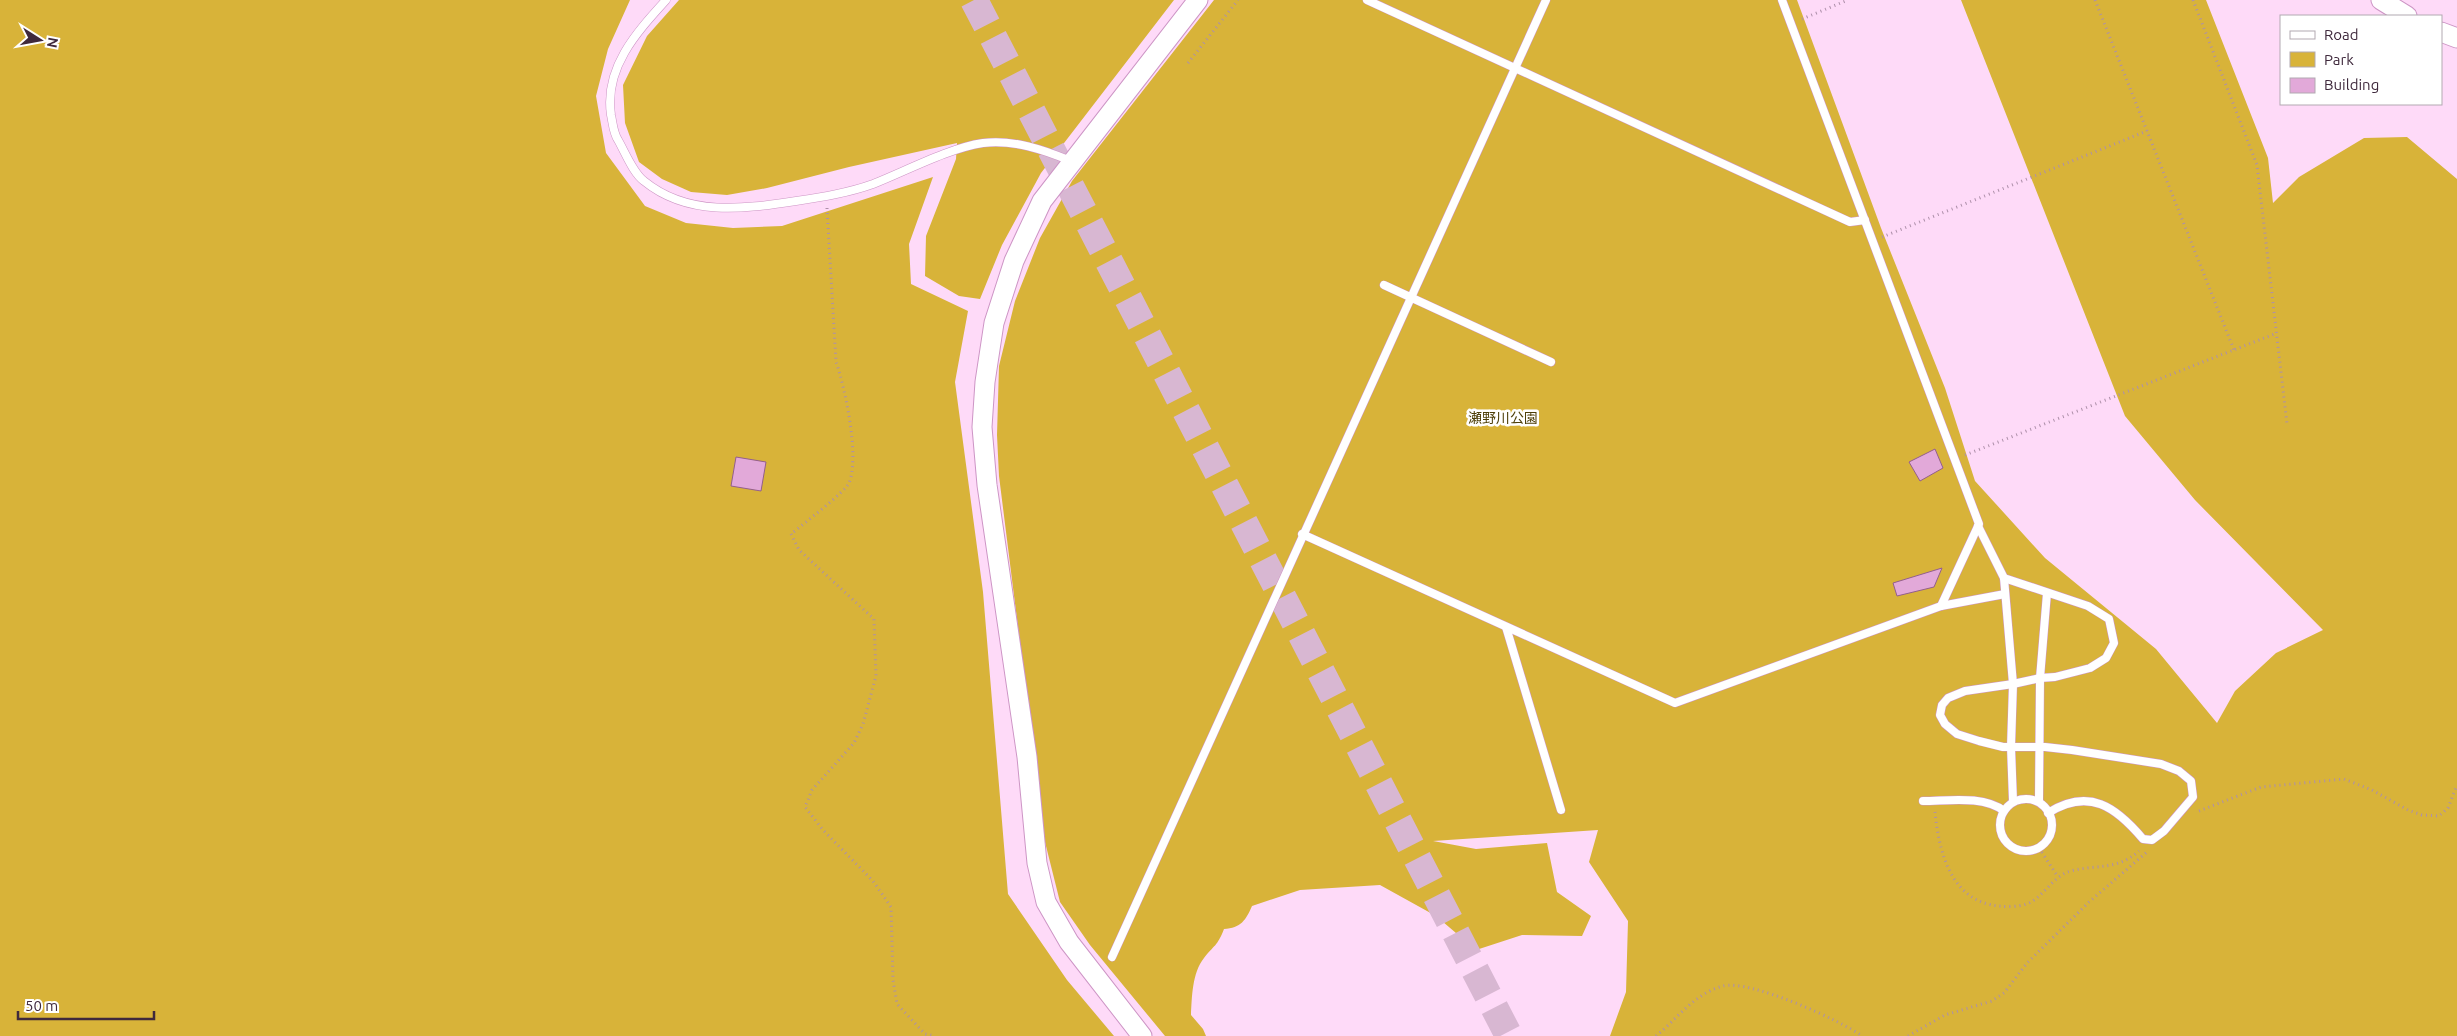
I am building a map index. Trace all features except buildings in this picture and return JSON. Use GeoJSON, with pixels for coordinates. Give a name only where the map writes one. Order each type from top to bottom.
{"type":"FeatureCollection","features":[{"type":"Feature","properties":{"kind":"street"},"geometry":{"type":"LineString","coordinates":[[1142,1036],[1069,942],[1046,902],[1037,863],[1027,757],[986,475],[982,427],[985,382],[994,323],[1014,261],[1042,201],[1071,161],[1198,0]]}},
{"type":"Feature","properties":{"kind":"street"},"geometry":{"type":"LineString","coordinates":[[2381,0],[2405,15]]}},
{"type":"Feature","properties":{"kind":"street"},"geometry":{"type":"LineString","coordinates":[[2442,32],[2457,38]]}},
{"type":"Feature","properties":{"kind":"lane"},"geometry":{"type":"LineString","coordinates":[[666,0],[637,33],[615,67],[608,97],[614,134],[642,180],[667,198],[710,208],[757,208],[826,197],[871,184],[936,158],[984,143],[1036,147],[1071,161]]}},
{"type":"Feature","properties":{"kind":"lane"},"geometry":{"type":"LineString","coordinates":[[1368,0],[1514,69],[1850,222],[1865,220]]}},
{"type":"Feature","properties":{"kind":"lane"},"geometry":{"type":"LineString","coordinates":[[1112,957],[1302,534],[1546,0]]}},
{"type":"Feature","properties":{"kind":"lane"},"geometry":{"type":"LineString","coordinates":[[1782,0],[1955,459],[1979,524],[1978,526],[2004,578],[2013,684],[2011,747],[2013,801]]}},
{"type":"Feature","properties":{"kind":"lane"},"geometry":{"type":"LineString","coordinates":[[1384,285],[1551,362]]}},
{"type":"Feature","properties":{"kind":"lane"},"geometry":{"type":"LineString","coordinates":[[1941,606],[1978,526]]}},
{"type":"Feature","properties":{"kind":"lane"},"geometry":{"type":"LineString","coordinates":[[1302,534],[1675,703],[1941,606],[2005,594]]}},
{"type":"Feature","properties":{"kind":"lane"},"geometry":{"type":"LineString","coordinates":[[2004,578],[2088,606],[2108,619],[2114,643],[2106,658],[2090,668],[2055,677],[1965,691],[1948,698],[1942,705],[1940,715],[1945,724],[1958,734],[1987,743],[2011,747],[2072,750],[2161,764],[2179,771],[2192,781],[2193,797],[2154,842],[2143,839],[2131,825],[2107,805],[2097,802],[2080,802],[2048,813]]}},
{"type":"Feature","properties":{"kind":"lane"},"geometry":{"type":"LineString","coordinates":[[2039,801],[2040,678],[2047,593]]}},
{"type":"Feature","properties":{"kind":"lane"},"geometry":{"type":"LineString","coordinates":[[1506,627],[1562,810]]}},
{"type":"Feature","properties":{"kind":"lane"},"geometry":{"type":"LineString","coordinates":[[2034,798],[2045,806],[2051,818],[2050,832],[2044,845],[2036,851],[2022,852],[2012,849],[2000,831],[2004,811],[2013,801],[2016,799],[2034,798]]}},
{"type":"Feature","properties":{"kind":"lane"},"geometry":{"type":"LineString","coordinates":[[1922,801],[1980,801],[1994,804],[2004,811]]}},
{"type":"Feature","properties":{"kind":"path"},"geometry":{"type":"LineString","coordinates":[[1188,63],[1238,0]]}},
{"type":"Feature","properties":{"kind":"path"},"geometry":{"type":"LineString","coordinates":[[1791,23],[1848,0]]}},
{"type":"Feature","properties":{"kind":"path"},"geometry":{"type":"LineString","coordinates":[[2095,0],[2234,350]]}},
{"type":"Feature","properties":{"kind":"path"},"geometry":{"type":"LineString","coordinates":[[2193,0],[2257,165],[2287,424]]}},
{"type":"Feature","properties":{"kind":"path"},"geometry":{"type":"LineString","coordinates":[[1873,240],[2147,131]]}},
{"type":"Feature","properties":{"kind":"path"},"geometry":{"type":"LineString","coordinates":[[826,197],[836,362],[843,380],[852,441],[853,462],[849,484],[791,534],[799,550],[874,619],[876,676],[863,724],[854,742],[812,790],[805,807],[823,830],[873,881],[891,907],[893,980],[897,1004],[925,1034],[935,1036]]}},
{"type":"Feature","properties":{"kind":"path"},"geometry":{"type":"LineString","coordinates":[[1955,459],[2277,333]]}},
{"type":"Feature","properties":{"kind":"path"},"geometry":{"type":"LineString","coordinates":[[2192,816],[2206,807],[2261,787],[2344,779],[2372,790],[2408,810],[2422,815],[2439,816],[2448,808],[2457,785]]}},
{"type":"Feature","properties":{"kind":"path"},"geometry":{"type":"LineString","coordinates":[[1934,801],[1937,831],[1945,866],[1966,895],[1986,905],[2008,907],[2028,904],[2043,893],[2058,877],[2070,871],[2113,866],[2154,842]]}},
{"type":"Feature","properties":{"kind":"path"},"geometry":{"type":"LineString","coordinates":[[1908,1036],[1946,1015],[1992,1001],[2004,993],[2027,964],[2082,908],[2154,842]]}},
{"type":"Feature","properties":{"kind":"path"},"geometry":{"type":"LineString","coordinates":[[2040,848],[2058,877]]}},
{"type":"Feature","properties":{"kind":"path"},"geometry":{"type":"LineString","coordinates":[[1656,1036],[1703,995],[1724,986],[1745,986],[1761,990],[1836,1020],[1862,1036]]}},
{"type":"Feature","properties":{"kind":"green space"},"geometry":{"type":"Polygon","coordinates":[[[0,0],[630,0],[608,49],[596,96],[606,153],[645,206],[686,223],[733,228],[782,226],[933,177],[909,244],[911,284],[968,311],[955,382],[983,592],[1008,894],[1067,980],[1114,1036],[0,1036],[0,0]]]}},
{"type":"Feature","properties":{"kind":"green space"},"geometry":{"type":"Polygon","coordinates":[[[679,0],[1174,0],[1041,173],[1002,245],[980,299],[959,296],[925,276],[926,236],[956,159],[957,143],[849,167],[767,188],[727,195],[691,192],[662,179],[639,162],[625,123],[623,85],[647,36],[679,0]]]}},
{"type":"Feature","properties":{"kind":"green space","name":"瀬野川公園"},"geometry":{"type":"Polygon","coordinates":[[[1214,0],[1797,0],[1881,228],[1945,388],[1975,481],[2045,558],[2156,649],[2217,723],[2235,691],[2276,653],[2323,630],[2195,500],[2125,416],[1961,0],[2206,0],[2268,158],[2273,203],[2299,177],[2364,138],[2407,137],[2457,179],[2457,1036],[1610,1036],[1626,992],[1628,921],[1589,862],[1598,830],[1433,841],[1476,849],[1547,843],[1557,892],[1591,916],[1582,936],[1522,935],[1476,950],[1436,916],[1380,885],[1300,890],[1252,906],[1239,925],[1224,929],[1217,943],[1200,964],[1193,985],[1191,1015],[1203,1029],[1206,1036],[1165,1036],[1090,945],[1060,902],[1045,842],[999,476],[997,435],[999,366],[1015,301],[1040,238],[1072,181],[1214,0]]]}},
{"type":"Feature","properties":{"kind":"tunnel"},"geometry":{"type":"LineString","coordinates":[[974,0],[1509,1036]]}}]}
